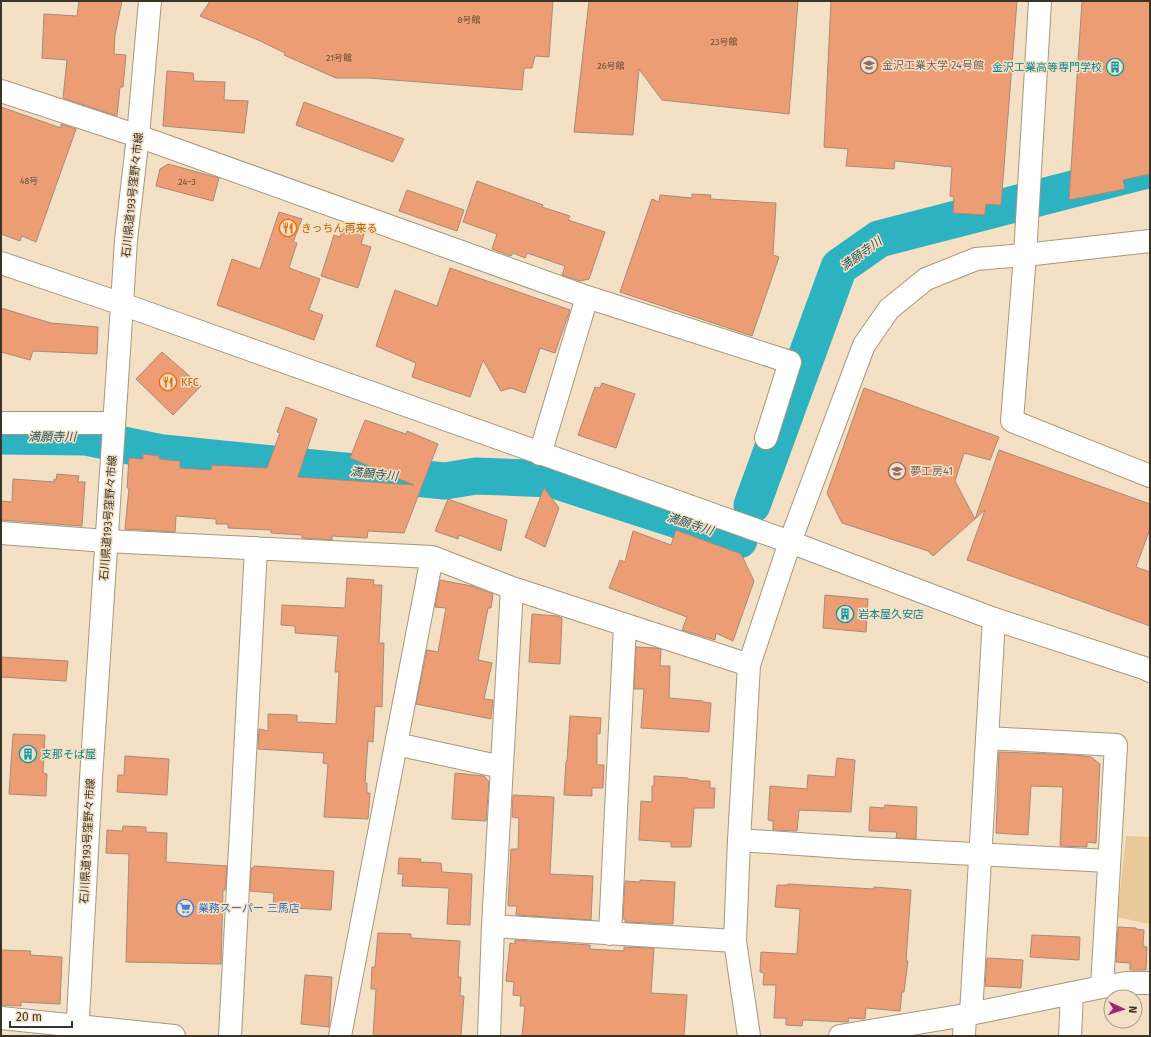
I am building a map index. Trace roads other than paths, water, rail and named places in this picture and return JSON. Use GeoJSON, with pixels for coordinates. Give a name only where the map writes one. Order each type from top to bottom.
{"type":"FeatureCollection","features":[{"type":"Feature","properties":{"kind":"street","name":"石川県道193号窪野々市線"},"geometry":{"type":"LineString","coordinates":[[77,1032],[91,778],[126,240],[138,136],[150,1]]}},
{"type":"Feature","properties":{"kind":"street"},"geometry":{"type":"LineString","coordinates":[[1040,1],[1025,255],[1012,421],[1150,476]]}},
{"type":"Feature","properties":{"kind":"street"},"geometry":{"type":"LineString","coordinates":[[1,91],[138,136],[587,297],[790,362],[766,438]]}},
{"type":"Feature","properties":{"kind":"street"},"geometry":{"type":"LineString","coordinates":[[750,1036],[735,941],[749,665],[790,542],[864,345],[889,308],[926,278],[976,259],[1150,241]]}},
{"type":"Feature","properties":{"kind":"street"},"geometry":{"type":"LineString","coordinates":[[1,264],[122,304],[790,542],[994,619],[1148,665]]}},
{"type":"Feature","properties":{"kind":"street"},"geometry":{"type":"LineString","coordinates":[[540,454],[587,297]]}},
{"type":"Feature","properties":{"kind":"street"},"geometry":{"type":"LineString","coordinates":[[1,423],[113,435]]}},
{"type":"Feature","properties":{"kind":"street"},"geometry":{"type":"LineString","coordinates":[[1,533],[106,541],[432,556],[512,588],[749,665]]}},
{"type":"Feature","properties":{"kind":"street"},"geometry":{"type":"LineString","coordinates":[[230,1036],[256,548]]}},
{"type":"Feature","properties":{"kind":"street"},"geometry":{"type":"LineString","coordinates":[[340,1036],[432,556]]}},
{"type":"Feature","properties":{"kind":"street"},"geometry":{"type":"LineString","coordinates":[[489,1036],[493,926],[512,588]]}},
{"type":"Feature","properties":{"kind":"street"},"geometry":{"type":"LineString","coordinates":[[966,1022],[980,854],[994,619]]}},
{"type":"Feature","properties":{"kind":"street"},"geometry":{"type":"LineString","coordinates":[[610,934],[625,625]]}},
{"type":"Feature","properties":{"kind":"street"},"geometry":{"type":"LineString","coordinates":[[987,738],[1116,745],[1102,987]]}},
{"type":"Feature","properties":{"kind":"street"},"geometry":{"type":"LineString","coordinates":[[396,744],[502,766]]}},
{"type":"Feature","properties":{"kind":"street"},"geometry":{"type":"LineString","coordinates":[[739,840],[857,848],[1109,861]]}},
{"type":"Feature","properties":{"kind":"street"},"geometry":{"type":"LineString","coordinates":[[493,926],[735,941]]}},
{"type":"Feature","properties":{"kind":"street"},"geometry":{"type":"LineString","coordinates":[[840,1036],[966,1022],[1072,993],[1126,983],[1150,983]]}},
{"type":"Feature","properties":{"kind":"street"},"geometry":{"type":"LineString","coordinates":[[1070,1036],[1072,993]]}},
{"type":"Feature","properties":{"kind":"street"},"geometry":{"type":"LineString","coordinates":[[1,1018],[77,1032],[174,1036]]}},
{"type":"Feature","properties":{"kind":"waterway","name":"満願寺川"},"geometry":{"type":"LineString","coordinates":[[752,505],[839,267],[879,239],[1150,170]]}},
{"type":"Feature","properties":{"kind":"waterway","name":"満願寺川"},"geometry":{"type":"LineString","coordinates":[[1,436],[85,437],[163,453],[445,481],[476,476],[551,479],[739,540]]}},
{"type":"Feature","properties":{"kind":"place","name":"金沢工業大学 24号館"},"geometry":{"type":"Point","coordinates":[869,65]}},
{"type":"Feature","properties":{"kind":"place","name":"金沢工業高等専門学校"},"geometry":{"type":"Point","coordinates":[1115,67]}},
{"type":"Feature","properties":{"kind":"place","name":"きっちん再来る"},"geometry":{"type":"Point","coordinates":[288,228]}},
{"type":"Feature","properties":{"kind":"place","name":"KFC"},"geometry":{"type":"Point","coordinates":[168,382]}},
{"type":"Feature","properties":{"kind":"place","name":"夢工房41"},"geometry":{"type":"Point","coordinates":[897,471]}},
{"type":"Feature","properties":{"kind":"place","name":"岩本屋久安店"},"geometry":{"type":"Point","coordinates":[845,614]}},
{"type":"Feature","properties":{"kind":"place","name":"支那そば屋"},"geometry":{"type":"Point","coordinates":[28,754]}},
{"type":"Feature","properties":{"kind":"place","name":"業務スーパー 三馬店"},"geometry":{"type":"Point","coordinates":[185,908]}}]}
